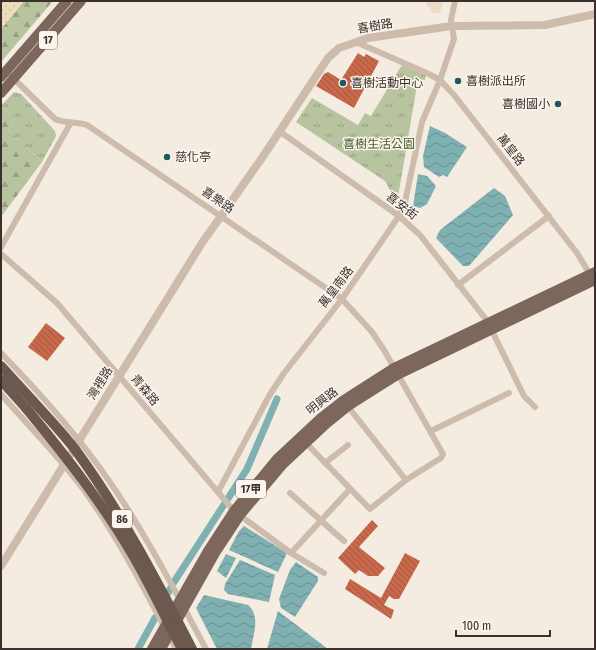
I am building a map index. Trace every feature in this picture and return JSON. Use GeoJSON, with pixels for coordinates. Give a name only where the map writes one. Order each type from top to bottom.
{"type":"FeatureCollection","features":[{"type":"Feature","properties":{"kind":"highway","name":"86"},"geometry":{"type":"LineString","coordinates":[[1,366],[103,507],[132,553],[182,649]]}},
{"type":"Feature","properties":{"kind":"highway","name":"86"},"geometry":{"type":"LineString","coordinates":[[1,380],[30,405],[76,451],[110,500],[139,548],[192,649]]}},
{"type":"Feature","properties":{"kind":"main road","name":"17"},"geometry":{"type":"LineString","coordinates":[[1,93],[7,76],[67,1]]}},
{"type":"Feature","properties":{"kind":"main road","name":"17"},"geometry":{"type":"LineString","coordinates":[[7,76],[82,1]]}},
{"type":"Feature","properties":{"kind":"main road","name":"明興路"},"geometry":{"type":"LineString","coordinates":[[152,649],[166,632],[236,512],[277,459],[300,436],[346,403],[396,371],[594,278]]}},
{"type":"Feature","properties":{"kind":"main road","name":"明興路"},"geometry":{"type":"LineString","coordinates":[[236,512],[346,403]]}},
{"type":"Feature","properties":{"kind":"main road","name":"明興路"},"geometry":{"type":"LineString","coordinates":[[161,649],[166,632]]}},
{"type":"Feature","properties":{"kind":"street"},"geometry":{"type":"LineString","coordinates":[[354,41],[440,80],[454,39],[451,20],[455,1]]}},
{"type":"Feature","properties":{"kind":"street","name":"喜樹路"},"geometry":{"type":"LineString","coordinates":[[221,215],[325,62],[339,48],[354,41],[368,38],[452,26],[545,25],[595,14]]}},
{"type":"Feature","properties":{"kind":"street","name":"喜樂路"},"geometry":{"type":"LineString","coordinates":[[7,76],[55,119],[70,124],[82,123],[87,125],[342,299],[372,332],[442,450],[441,458],[406,480]]}},
{"type":"Feature","properties":{"kind":"street","name":"萬皇南路"},"geometry":{"type":"LineString","coordinates":[[218,492],[269,396],[284,373],[342,299],[399,216],[405,202],[422,122],[440,80]]}},
{"type":"Feature","properties":{"kind":"street","name":"萬皇路"},"geometry":{"type":"LineString","coordinates":[[440,80],[459,101],[549,216],[594,278]]}},
{"type":"Feature","properties":{"kind":"street"},"geometry":{"type":"LineString","coordinates":[[1,247],[70,124]]}},
{"type":"Feature","properties":{"kind":"street","name":"喜安街"},"geometry":{"type":"LineString","coordinates":[[279,131],[399,216],[417,232],[490,326],[524,396],[535,407]]}},
{"type":"Feature","properties":{"kind":"street","name":"灣裡路"},"geometry":{"type":"LineString","coordinates":[[1,566],[118,376],[221,215]]}},
{"type":"Feature","properties":{"kind":"street"},"geometry":{"type":"LineString","coordinates":[[458,285],[549,216]]}},
{"type":"Feature","properties":{"kind":"street","name":"青森路"},"geometry":{"type":"LineString","coordinates":[[1,254],[57,304],[236,512],[291,553],[324,573]]}},
{"type":"Feature","properties":{"kind":"street"},"geometry":{"type":"LineString","coordinates":[[1,352],[79,440],[107,478],[143,532],[206,649]]}},
{"type":"Feature","properties":{"kind":"street"},"geometry":{"type":"LineString","coordinates":[[431,432],[509,393]]}},
{"type":"Feature","properties":{"kind":"street"},"geometry":{"type":"LineString","coordinates":[[1,394],[63,464],[86,494],[131,565],[176,649]]}},
{"type":"Feature","properties":{"kind":"street"},"geometry":{"type":"LineString","coordinates":[[305,442],[370,509],[406,480],[346,403]]}},
{"type":"Feature","properties":{"kind":"street"},"geometry":{"type":"LineString","coordinates":[[325,463],[348,444]]}},
{"type":"Feature","properties":{"kind":"street"},"geometry":{"type":"LineString","coordinates":[[291,553],[350,489]]}},
{"type":"Feature","properties":{"kind":"street"},"geometry":{"type":"LineString","coordinates":[[290,493],[344,541]]}},
{"type":"Feature","properties":{"kind":"green space"},"geometry":{"type":"Polygon","coordinates":[[[24,1],[53,1],[1,62],[1,29],[24,1]]]}},
{"type":"Feature","properties":{"kind":"green space","name":"喜樹生活公園"},"geometry":{"type":"Polygon","coordinates":[[[403,63],[426,75],[425,80],[418,79],[397,203],[385,181],[296,122],[312,98],[358,125],[365,113],[371,116],[403,63]]]}},
{"type":"Feature","properties":{"kind":"green space"},"geometry":{"type":"Polygon","coordinates":[[[14,92],[21,94],[55,131],[56,136],[42,162],[8,130],[15,117],[1,106],[14,92]]]}},
{"type":"Feature","properties":{"kind":"green space"},"geometry":{"type":"Polygon","coordinates":[[[1,106],[15,117],[8,130],[42,162],[1,217],[1,106]]]}},
{"type":"Feature","properties":{"kind":"sand"},"geometry":{"type":"Polygon","coordinates":[[[1,1],[24,1],[1,29],[1,1]]]}},
{"type":"Feature","properties":{"kind":"shaded area"},"geometry":{"type":"Polygon","coordinates":[[[425,1],[443,1],[440,13],[432,13],[425,1]]]}},
{"type":"Feature","properties":{"kind":"water"},"geometry":{"type":"Polygon","coordinates":[[[430,126],[445,133],[467,147],[447,177],[443,175],[439,177],[424,167],[423,156],[430,126]]]}},
{"type":"Feature","properties":{"kind":"water"},"geometry":{"type":"Polygon","coordinates":[[[418,174],[427,176],[436,186],[427,204],[420,208],[413,206],[418,174]]]}},
{"type":"Feature","properties":{"kind":"water"},"geometry":{"type":"Polygon","coordinates":[[[494,188],[505,196],[513,215],[469,266],[463,266],[436,238],[440,230],[494,188]]]}},
{"type":"Feature","properties":{"kind":"water"},"geometry":{"type":"Polygon","coordinates":[[[244,526],[287,553],[278,572],[229,550],[239,531],[244,526]]]}},
{"type":"Feature","properties":{"kind":"water"},"geometry":{"type":"Polygon","coordinates":[[[226,554],[236,558],[226,578],[217,571],[226,554]]]}},
{"type":"Feature","properties":{"kind":"water"},"geometry":{"type":"Polygon","coordinates":[[[240,560],[275,575],[269,602],[228,594],[224,590],[225,584],[240,560]]]}},
{"type":"Feature","properties":{"kind":"water"},"geometry":{"type":"Polygon","coordinates":[[[296,562],[318,577],[318,581],[295,617],[281,608],[279,599],[290,570],[296,562]]]}},
{"type":"Feature","properties":{"kind":"water"},"geometry":{"type":"Polygon","coordinates":[[[204,595],[248,605],[252,609],[255,626],[251,649],[217,649],[196,608],[204,595]]]}},
{"type":"Feature","properties":{"kind":"water"},"geometry":{"type":"Polygon","coordinates":[[[278,611],[328,649],[267,649],[278,611]]]}},
{"type":"Feature","properties":{"kind":"building","name":"喜樹活動中心"},"geometry":{"type":"Polygon","coordinates":[[[358,53],[364,57],[366,54],[379,61],[354,108],[316,86],[324,74],[328,72],[341,80],[358,53]]]}},
{"type":"Feature","properties":{"kind":"building"},"geometry":{"type":"Polygon","coordinates":[[[46,323],[65,338],[47,361],[28,347],[46,323]]]}},
{"type":"Feature","properties":{"kind":"building"},"geometry":{"type":"Polygon","coordinates":[[[372,520],[378,526],[359,547],[385,568],[378,576],[368,576],[359,570],[355,574],[338,558],[372,520]]]}},
{"type":"Feature","properties":{"kind":"building"},"geometry":{"type":"Polygon","coordinates":[[[405,553],[420,561],[399,599],[394,599],[389,596],[384,605],[394,610],[391,619],[345,589],[350,579],[381,598],[405,553]]]}},
{"type":"Feature","properties":{"kind":"waterway"},"geometry":{"type":"LineString","coordinates":[[174,582],[247,469],[277,399]]}},
{"type":"Feature","properties":{"kind":"waterway"},"geometry":{"type":"LineString","coordinates":[[164,601],[170,589]]}},
{"type":"Feature","properties":{"kind":"waterway"},"geometry":{"type":"LineString","coordinates":[[138,649],[155,618]]}},
{"type":"Feature","properties":{"kind":"place","name":"喜樹派出所"},"geometry":{"type":"Point","coordinates":[458,81]}},
{"type":"Feature","properties":{"kind":"place","name":"喜樹活動中心"},"geometry":{"type":"Point","coordinates":[343,83]}},
{"type":"Feature","properties":{"kind":"place","name":"喜樹國小"},"geometry":{"type":"Point","coordinates":[558,104]}},
{"type":"Feature","properties":{"kind":"place","name":"慈化亭"},"geometry":{"type":"Point","coordinates":[167,157]}}]}
